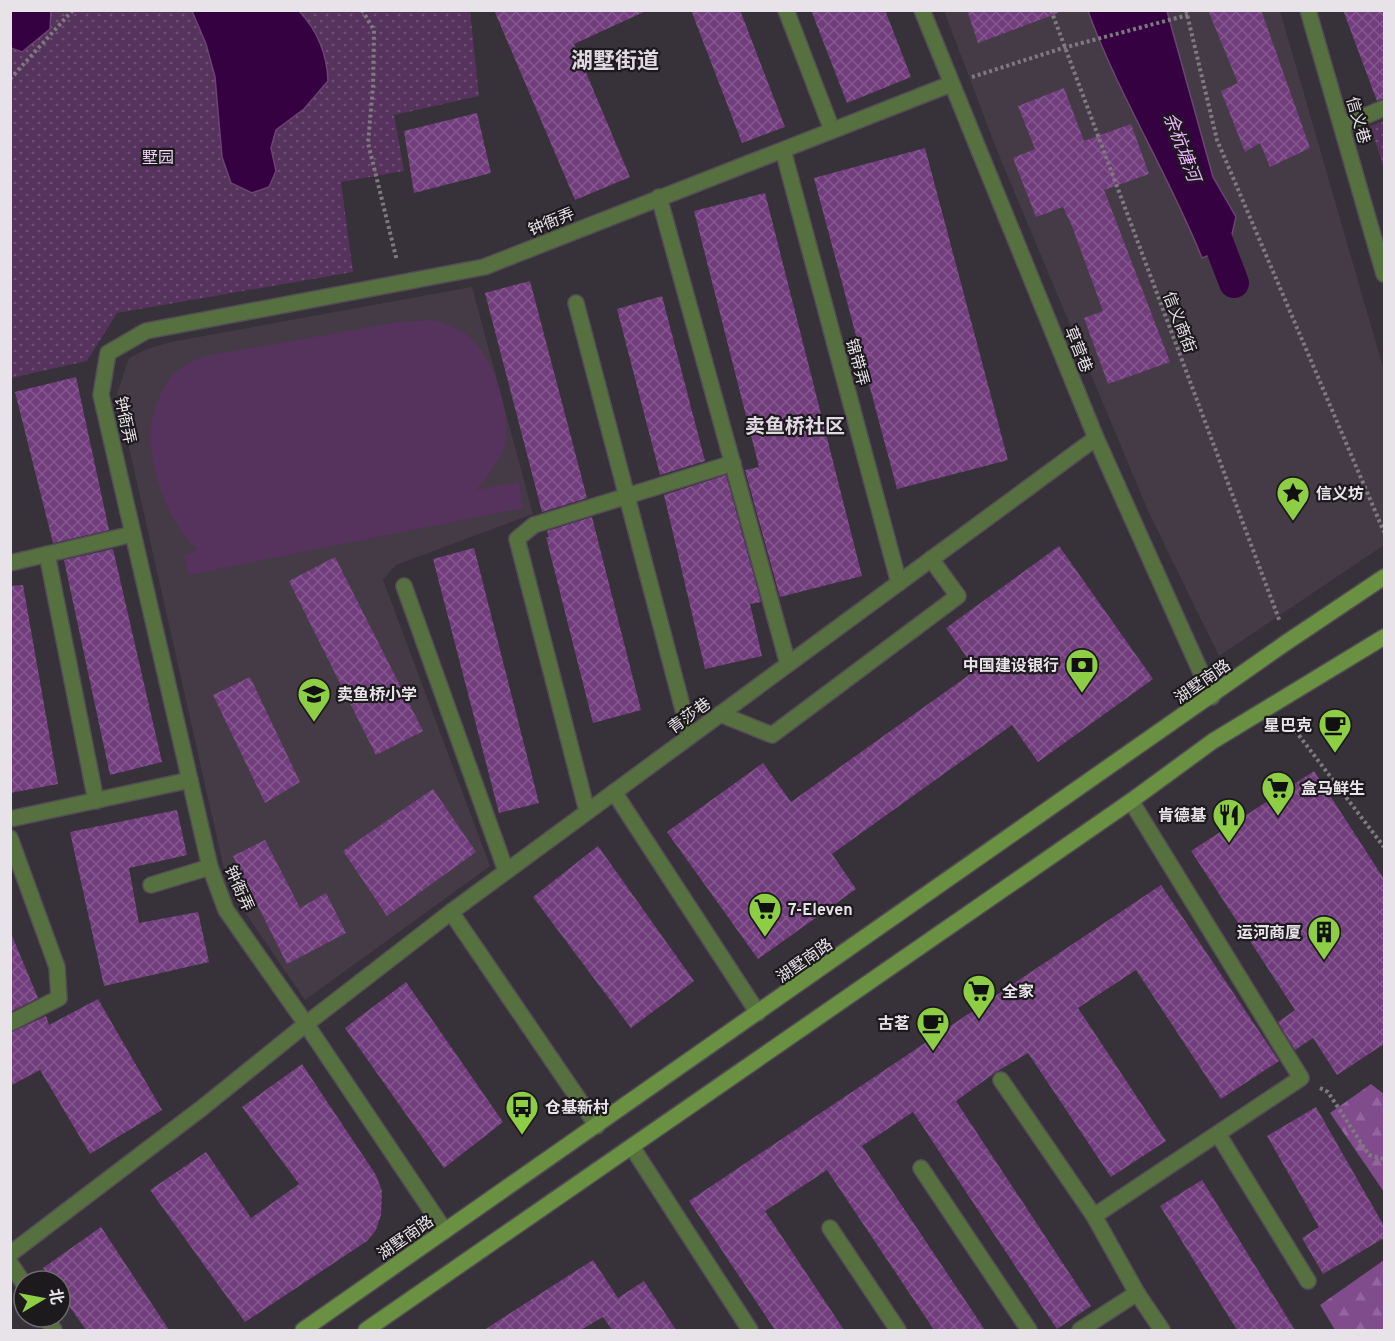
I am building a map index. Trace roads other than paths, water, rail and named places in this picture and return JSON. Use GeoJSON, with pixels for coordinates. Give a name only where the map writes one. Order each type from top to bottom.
{"type":"FeatureCollection","features":[{"type":"Feature","properties":{"kind":"main road","name":"湖墅南路"},"geometry":{"type":"LineString","coordinates":[[303,1330],[1212,697],[1287,642],[1384,577]]}},
{"type":"Feature","properties":{"kind":"main road"},"geometry":{"type":"LineString","coordinates":[[366,1330],[1131,801],[1213,741],[1384,637]]}},
{"type":"Feature","properties":{"kind":"street"},"geometry":{"type":"LineString","coordinates":[[786,10],[832,130]]}},
{"type":"Feature","properties":{"kind":"street","name":"草营巷"},"geometry":{"type":"LineString","coordinates":[[922,10],[1096,438],[1212,697]]}},
{"type":"Feature","properties":{"kind":"street","name":"信义巷"},"geometry":{"type":"LineString","coordinates":[[1308,10],[1384,274]]}},
{"type":"Feature","properties":{"kind":"street","name":"钟衙弄"},"geometry":{"type":"LineString","coordinates":[[445,1231],[306,1024],[226,910],[210,867],[101,395],[108,353],[146,331],[484,267],[951,84]]}},
{"type":"Feature","properties":{"kind":"street"},"geometry":{"type":"LineString","coordinates":[[1342,126],[1384,108]]}},
{"type":"Feature","properties":{"kind":"street","name":"锦带弄"},"geometry":{"type":"LineString","coordinates":[[783,150],[899,583]]}},
{"type":"Feature","properties":{"kind":"street"},"geometry":{"type":"LineString","coordinates":[[659,197],[788,664]]}},
{"type":"Feature","properties":{"kind":"street"},"geometry":{"type":"LineString","coordinates":[[576,303],[690,736]]}},
{"type":"Feature","properties":{"kind":"street","name":"青莎巷"},"geometry":{"type":"LineString","coordinates":[[10,1254],[202,1108],[451,912],[1096,438]]}},
{"type":"Feature","properties":{"kind":"street"},"geometry":{"type":"LineString","coordinates":[[587,812],[517,539],[534,525],[733,463]]}},
{"type":"Feature","properties":{"kind":"street"},"geometry":{"type":"LineString","coordinates":[[11,559],[47,554],[133,534]]}},
{"type":"Feature","properties":{"kind":"street"},"geometry":{"type":"LineString","coordinates":[[47,554],[96,801]]}},
{"type":"Feature","properties":{"kind":"street"},"geometry":{"type":"LineString","coordinates":[[720,714],[772,735],[958,596],[931,559]]}},
{"type":"Feature","properties":{"kind":"street"},"geometry":{"type":"LineString","coordinates":[[404,586],[506,871]]}},
{"type":"Feature","properties":{"kind":"street"},"geometry":{"type":"LineString","coordinates":[[10,819],[190,780]]}},
{"type":"Feature","properties":{"kind":"street"},"geometry":{"type":"LineString","coordinates":[[614,792],[758,1013]]}},
{"type":"Feature","properties":{"kind":"street"},"geometry":{"type":"LineString","coordinates":[[1094,1216],[1301,1078],[1131,801]]}},
{"type":"Feature","properties":{"kind":"street"},"geometry":{"type":"LineString","coordinates":[[10,838],[57,967],[59,998],[10,1023]]}},
{"type":"Feature","properties":{"kind":"street"},"geometry":{"type":"LineString","coordinates":[[151,885],[210,867]]}},
{"type":"Feature","properties":{"kind":"street"},"geometry":{"type":"LineString","coordinates":[[451,912],[597,1126]]}},
{"type":"Feature","properties":{"kind":"street"},"geometry":{"type":"LineString","coordinates":[[1001,1080],[1094,1216],[1137,1293],[1162,1330]]}},
{"type":"Feature","properties":{"kind":"street"},"geometry":{"type":"LineString","coordinates":[[1218,1134],[1308,1281]]}},
{"type":"Feature","properties":{"kind":"street"},"geometry":{"type":"LineString","coordinates":[[632,1147],[750,1330]]}},
{"type":"Feature","properties":{"kind":"street"},"geometry":{"type":"LineString","coordinates":[[921,1168],[1029,1330]]}},
{"type":"Feature","properties":{"kind":"street"},"geometry":{"type":"LineString","coordinates":[[831,1228],[898,1330]]}},
{"type":"Feature","properties":{"kind":"street"},"geometry":{"type":"LineString","coordinates":[[1080,1330],[1137,1293]]}},
{"type":"Feature","properties":{"kind":"water"},"geometry":{"type":"Polygon","coordinates":[[[11,10],[51,11],[50,29],[22,52],[11,48],[11,10]]]}},
{"type":"Feature","properties":{"kind":"water"},"geometry":{"type":"Polygon","coordinates":[[[192,11],[299,11],[311,26],[320,43],[326,61],[328,81],[304,109],[276,130],[271,148],[276,171],[269,187],[252,193],[231,183],[222,157],[215,77],[206,44],[192,11]]]}},
{"type":"Feature","properties":{"kind":"water"},"geometry":{"type":"Polygon","coordinates":[[[1088,11],[1167,11],[1213,177],[1236,217],[1229,247],[1202,258],[1189,226],[1114,74],[1088,11]]]}},
{"type":"Feature","properties":{"kind":"waterway","name":"余杭塘河"},"geometry":{"type":"LineString","coordinates":[[1207,212],[1234,283]]}},
{"type":"Feature","properties":{"kind":"place","name":"信义坊"},"geometry":{"type":"Point","coordinates":[1293,522]}},
{"type":"Feature","properties":{"kind":"place","name":"中国建设银行"},"geometry":{"type":"Point","coordinates":[1082,694]}},
{"type":"Feature","properties":{"kind":"place","name":"卖鱼桥小学"},"geometry":{"type":"Point","coordinates":[314,723]}},
{"type":"Feature","properties":{"kind":"place","name":"星巴克"},"geometry":{"type":"Point","coordinates":[1335,754]}},
{"type":"Feature","properties":{"kind":"place","name":"盒马鲜生"},"geometry":{"type":"Point","coordinates":[1278,817]}},
{"type":"Feature","properties":{"kind":"place","name":"肯德基"},"geometry":{"type":"Point","coordinates":[1229,844]}},
{"type":"Feature","properties":{"kind":"place","name":"7-Eleven"},"geometry":{"type":"Point","coordinates":[765,938]}},
{"type":"Feature","properties":{"kind":"place","name":"运河商厦"},"geometry":{"type":"Point","coordinates":[1324,961]}},
{"type":"Feature","properties":{"kind":"place","name":"全家"},"geometry":{"type":"Point","coordinates":[979,1020]}},
{"type":"Feature","properties":{"kind":"place","name":"古茗"},"geometry":{"type":"Point","coordinates":[933,1052]}},
{"type":"Feature","properties":{"kind":"place","name":"仓基新村"},"geometry":{"type":"Point","coordinates":[522,1136]}},
{"type":"Feature","properties":{"kind":"district","name":"湖墅街道"},"geometry":{"type":"Point","coordinates":[615,60]}},
{"type":"Feature","properties":{"kind":"district","name":"卖鱼桥社区"},"geometry":{"type":"Point","coordinates":[795,426]}},
{"type":"Feature","properties":{"kind":"park label","name":"墅园"},"geometry":{"type":"Point","coordinates":[158,157]}}]}
